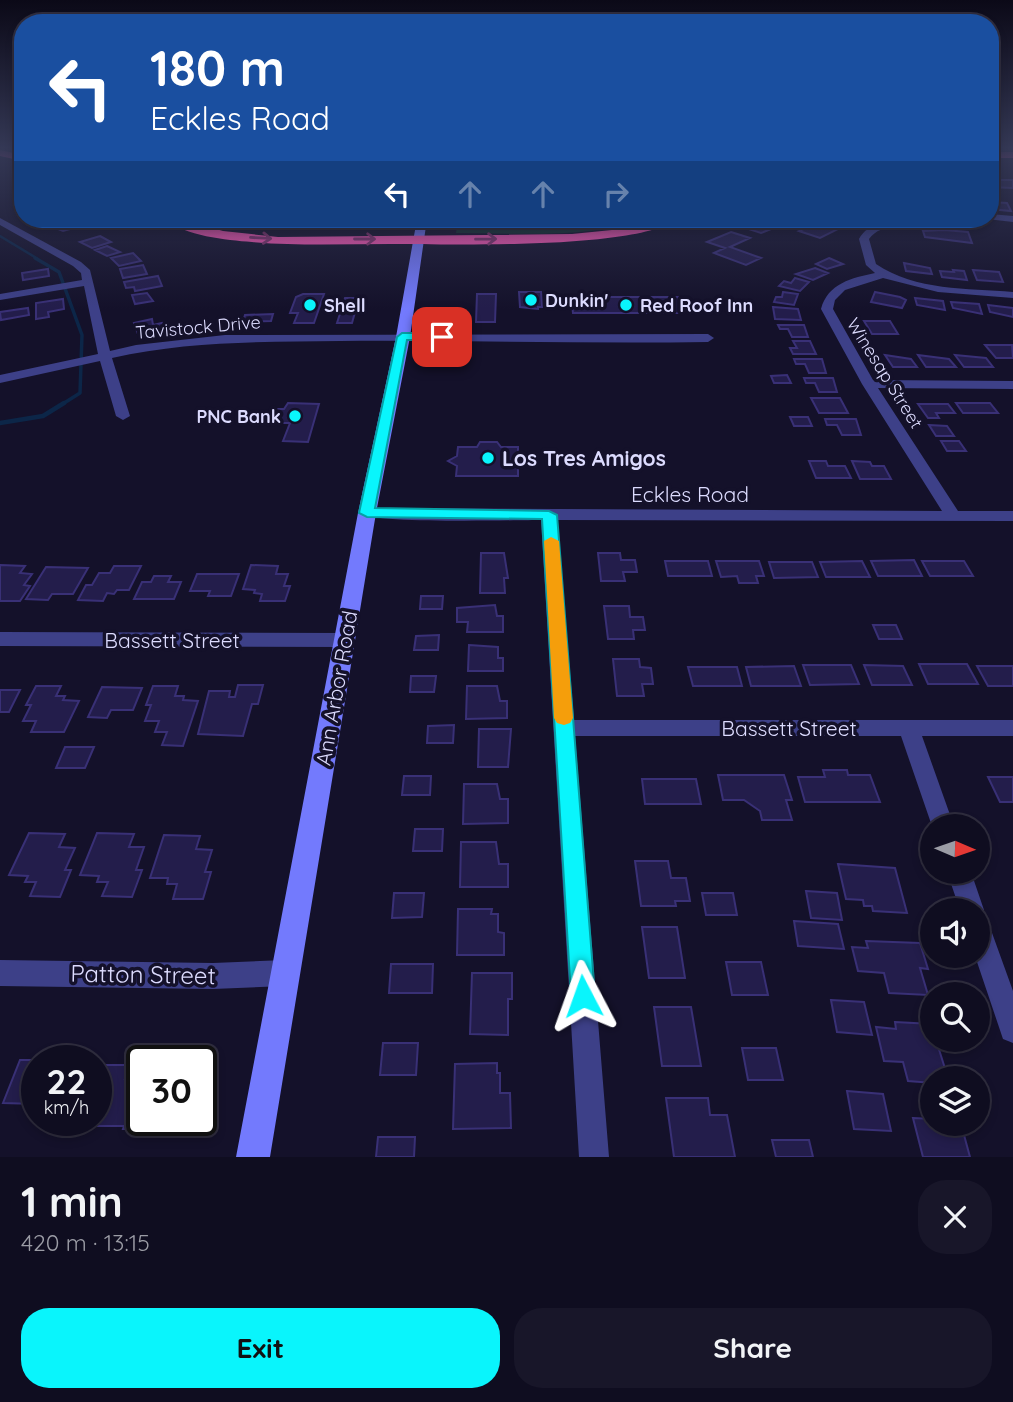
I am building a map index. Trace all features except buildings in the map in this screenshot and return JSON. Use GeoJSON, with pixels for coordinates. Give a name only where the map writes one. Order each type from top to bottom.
{"type":"FeatureCollection","features":[{"type":"Feature","properties":{"kind":"highway"},"geometry":{"type":"LineString","coordinates":[[197,228],[243,237],[418,240],[598,236],[643,228]]}},
{"type":"Feature","properties":{"kind":"main road","name":"Ann Arbor Road"},"geometry":{"type":"LineString","coordinates":[[253,1157],[420,228]]}},
{"type":"Feature","properties":{"kind":"street"},"geometry":{"type":"LineString","coordinates":[[0,221],[77,264],[86,272],[123,416]]}},
{"type":"Feature","properties":{"kind":"street"},"geometry":{"type":"LineString","coordinates":[[878,228],[864,236],[868,261],[884,274],[918,285],[1013,295]]}},
{"type":"Feature","properties":{"kind":"street"},"geometry":{"type":"LineString","coordinates":[[0,234],[15,230]]}},
{"type":"Feature","properties":{"kind":"street","name":"Winesap Street"},"geometry":{"type":"LineString","coordinates":[[884,274],[845,286],[833,294],[828,302],[829,315],[869,384],[953,515]]}},
{"type":"Feature","properties":{"kind":"street"},"geometry":{"type":"LineString","coordinates":[[0,297],[89,282]]}},
{"type":"Feature","properties":{"kind":"street","name":"Tavistock Drive"},"geometry":{"type":"LineString","coordinates":[[0,379],[161,345],[225,339],[708,338]]}},
{"type":"Feature","properties":{"kind":"street"},"geometry":{"type":"LineString","coordinates":[[869,384],[1013,385]]}},
{"type":"Feature","properties":{"kind":"street","name":"Eckles Road"},"geometry":{"type":"LineString","coordinates":[[367,513],[1013,516]]}},
{"type":"Feature","properties":{"kind":"street"},"geometry":{"type":"LineString","coordinates":[[549,515],[594,1157]]}},
{"type":"Feature","properties":{"kind":"street","name":"Bassett Street"},"geometry":{"type":"LineString","coordinates":[[0,639],[344,640]]}},
{"type":"Feature","properties":{"kind":"street","name":"Bassett Street"},"geometry":{"type":"LineString","coordinates":[[564,728],[1013,728]]}},
{"type":"Feature","properties":{"kind":"street"},"geometry":{"type":"LineString","coordinates":[[909,729],[939,814]]}},
{"type":"Feature","properties":{"kind":"street"},"geometry":{"type":"LineString","coordinates":[[990,963],[1013,1029]]}},
{"type":"Feature","properties":{"kind":"street","name":"Patton Street"},"geometry":{"type":"LineString","coordinates":[[0,973],[213,976],[285,973]]}},
{"type":"Feature","properties":{"kind":"green space"},"geometry":{"type":"Polygon","coordinates":[[[457,228],[610,228],[529,234],[456,233],[457,228]]]}},
{"type":"Feature","properties":{"kind":"waterway"},"geometry":{"type":"LineString","coordinates":[[0,236],[38,259]]}},
{"type":"Feature","properties":{"kind":"waterway"},"geometry":{"type":"LineString","coordinates":[[35,258],[59,272],[82,335],[80,393],[61,405]]}},
{"type":"Feature","properties":{"kind":"waterway"},"geometry":{"type":"LineString","coordinates":[[0,423],[43,416],[64,403]]}},
{"type":"Feature","properties":{"kind":"slow traffic"},"geometry":{"type":"LineString","coordinates":[[551,541],[564,718]]}},
{"type":"Feature","properties":{"kind":"place","name":"Dunkin'"},"geometry":{"type":"Point","coordinates":[531,300]}},
{"type":"Feature","properties":{"kind":"place","name":"Shell"},"geometry":{"type":"Point","coordinates":[310,305]}},
{"type":"Feature","properties":{"kind":"place","name":"Red Roof Inn"},"geometry":{"type":"Point","coordinates":[626,305]}},
{"type":"Feature","properties":{"kind":"place","name":"PNC Bank"},"geometry":{"type":"Point","coordinates":[295,416]}},
{"type":"Feature","properties":{"kind":"place","name":"Los Tres Amigos"},"geometry":{"type":"Point","coordinates":[488,458]}},
{"type":"Feature","properties":{"kind":"route"},"geometry":{"type":"LineString","coordinates":[[442,337],[402,337],[367,513],[549,515],[583,996]]}}]}
